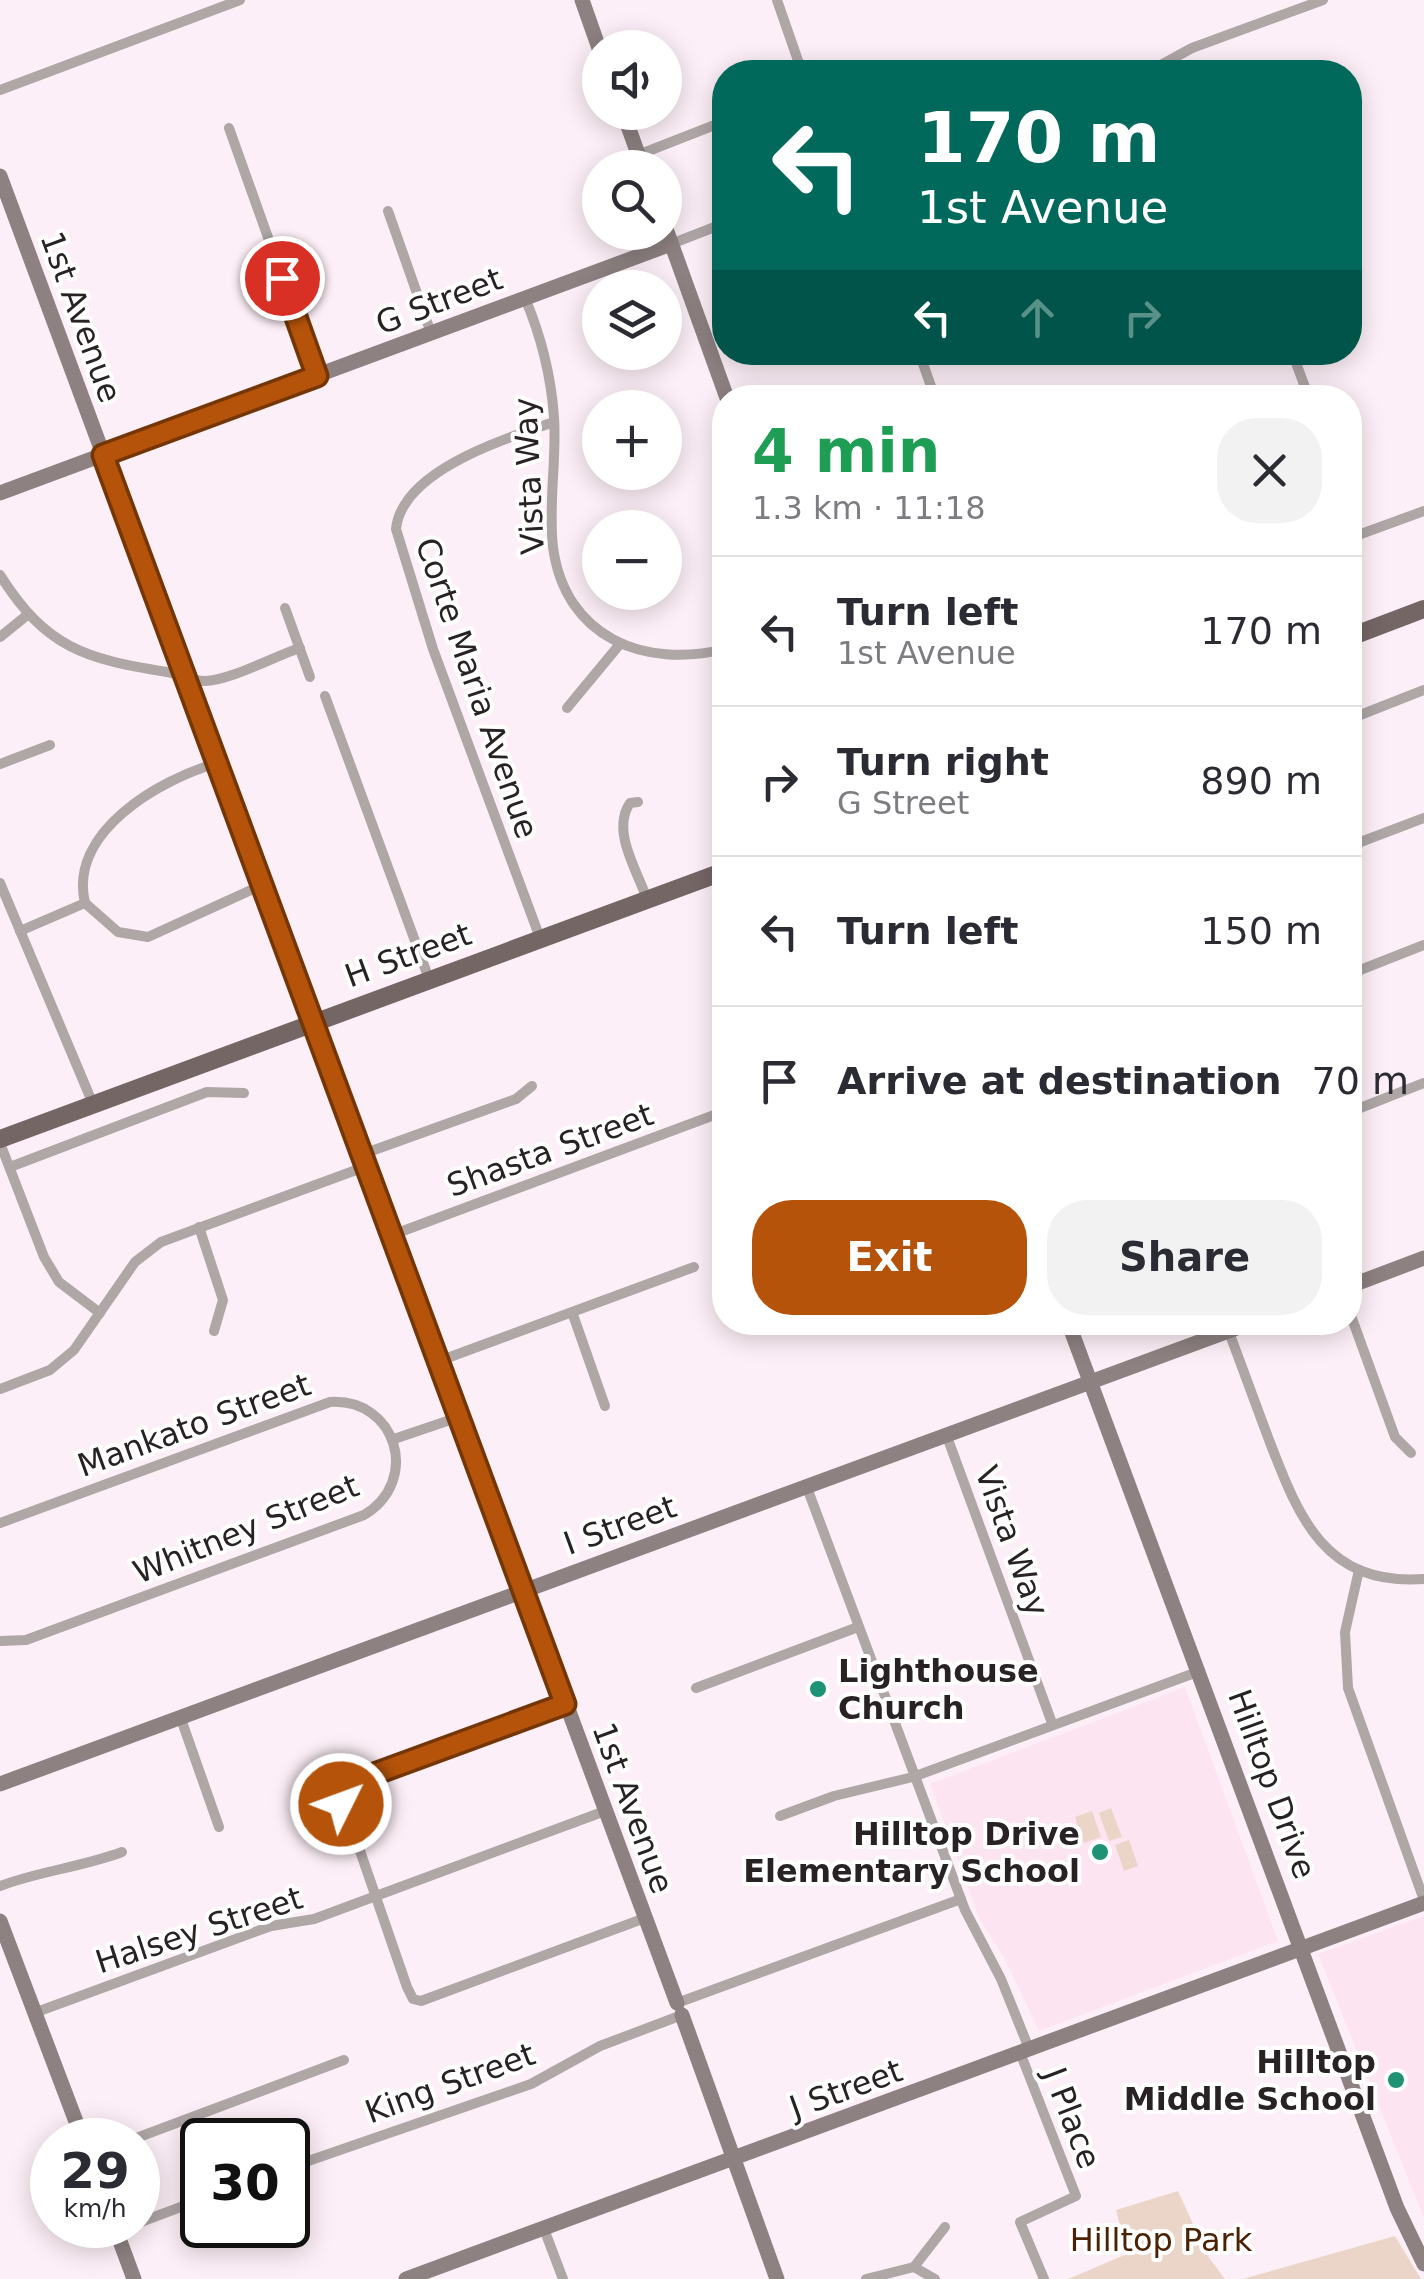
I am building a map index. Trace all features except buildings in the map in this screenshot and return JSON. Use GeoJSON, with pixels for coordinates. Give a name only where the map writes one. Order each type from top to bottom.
{"type":"FeatureCollection","features":[{"type":"Feature","properties":{"kind":"main road"},"geometry":{"type":"LineString","coordinates":[[1362,633],[1424,610]]}},
{"type":"Feature","properties":{"kind":"main road","name":"H Street"},"geometry":{"type":"LineString","coordinates":[[0,1141],[712,876]]}},
{"type":"Feature","properties":{"kind":"street"},"geometry":{"type":"LineString","coordinates":[[0,90],[240,0]]}},
{"type":"Feature","properties":{"kind":"street"},"geometry":{"type":"LineString","coordinates":[[582,0],[593,30]]}},
{"type":"Feature","properties":{"kind":"street"},"geometry":{"type":"LineString","coordinates":[[777,0],[798,60]]}},
{"type":"Feature","properties":{"kind":"street"},"geometry":{"type":"LineString","coordinates":[[1292,12],[1302,0]]}},
{"type":"Feature","properties":{"kind":"street"},"geometry":{"type":"LineString","coordinates":[[1170,60],[1192,48],[1323,0]]}},
{"type":"Feature","properties":{"kind":"street"},"geometry":{"type":"LineString","coordinates":[[664,150],[712,127]]}},
{"type":"Feature","properties":{"kind":"street"},"geometry":{"type":"LineString","coordinates":[[228,128],[317,376]]}},
{"type":"Feature","properties":{"kind":"street","name":"1st Avenue"},"geometry":{"type":"LineString","coordinates":[[0,176],[777,2279]]}},
{"type":"Feature","properties":{"kind":"street"},"geometry":{"type":"LineString","coordinates":[[388,211],[431,333]]}},
{"type":"Feature","properties":{"kind":"street"},"geometry":{"type":"LineString","coordinates":[[682,240],[712,228]]}},
{"type":"Feature","properties":{"kind":"street","name":"G Street"},"geometry":{"type":"LineString","coordinates":[[0,493],[655,250]]}},
{"type":"Feature","properties":{"kind":"street"},"geometry":{"type":"LineString","coordinates":[[673,250],[712,357]]}},
{"type":"Feature","properties":{"kind":"street","name":"Vista Way"},"geometry":{"type":"LineString","coordinates":[[524,298],[545,355],[554,422],[556,558],[578,608],[620,644],[666,657],[712,651]]}},
{"type":"Feature","properties":{"kind":"street","name":"Corte Maria Avenue"},"geometry":{"type":"LineString","coordinates":[[540,938],[433,649],[396,529],[410,496],[475,450],[554,422]]}},
{"type":"Feature","properties":{"kind":"street"},"geometry":{"type":"LineString","coordinates":[[1362,534],[1424,511]]}},
{"type":"Feature","properties":{"kind":"street"},"geometry":{"type":"LineString","coordinates":[[0,575],[26,616],[93,657],[206,682],[300,648]]}},
{"type":"Feature","properties":{"kind":"street"},"geometry":{"type":"LineString","coordinates":[[285,608],[310,677]]}},
{"type":"Feature","properties":{"kind":"street"},"geometry":{"type":"LineString","coordinates":[[0,637],[26,616]]}},
{"type":"Feature","properties":{"kind":"street"},"geometry":{"type":"LineString","coordinates":[[568,708],[620,644]]}},
{"type":"Feature","properties":{"kind":"street"},"geometry":{"type":"LineString","coordinates":[[1362,714],[1424,690]]}},
{"type":"Feature","properties":{"kind":"street"},"geometry":{"type":"LineString","coordinates":[[325,696],[429,979]]}},
{"type":"Feature","properties":{"kind":"street"},"geometry":{"type":"LineString","coordinates":[[0,764],[50,745]]}},
{"type":"Feature","properties":{"kind":"street"},"geometry":{"type":"LineString","coordinates":[[217,764],[155,792],[100,835],[84,864],[85,903],[118,932],[148,937],[262,884]]}},
{"type":"Feature","properties":{"kind":"street"},"geometry":{"type":"LineString","coordinates":[[638,802],[630,803],[620,817],[621,830],[647,900]]}},
{"type":"Feature","properties":{"kind":"street"},"geometry":{"type":"LineString","coordinates":[[1362,841],[1424,818]]}},
{"type":"Feature","properties":{"kind":"street"},"geometry":{"type":"LineString","coordinates":[[0,882],[93,1104]]}},
{"type":"Feature","properties":{"kind":"street"},"geometry":{"type":"LineString","coordinates":[[20,931],[85,903]]}},
{"type":"Feature","properties":{"kind":"street"},"geometry":{"type":"LineString","coordinates":[[1362,969],[1424,945]]}},
{"type":"Feature","properties":{"kind":"street"},"geometry":{"type":"LineString","coordinates":[[1362,1107],[1424,1083]]}},
{"type":"Feature","properties":{"kind":"street"},"geometry":{"type":"LineString","coordinates":[[0,1388],[50,1370],[78,1346],[135,1262],[161,1242],[516,1099],[532,1086]]}},
{"type":"Feature","properties":{"kind":"street"},"geometry":{"type":"LineString","coordinates":[[10,1167],[207,1092],[244,1092]]}},
{"type":"Feature","properties":{"kind":"street","name":"Shasta Street"},"geometry":{"type":"LineString","coordinates":[[392,1235],[712,1116]]}},
{"type":"Feature","properties":{"kind":"street"},"geometry":{"type":"LineString","coordinates":[[0,1141],[44,1257],[59,1282],[100,1313]]}},
{"type":"Feature","properties":{"kind":"street"},"geometry":{"type":"LineString","coordinates":[[199,1227],[223,1300],[214,1330]]}},
{"type":"Feature","properties":{"kind":"street"},"geometry":{"type":"LineString","coordinates":[[1362,1281],[1424,1258]]}},
{"type":"Feature","properties":{"kind":"street"},"geometry":{"type":"LineString","coordinates":[[439,1361],[694,1267]]}},
{"type":"Feature","properties":{"kind":"street"},"geometry":{"type":"LineString","coordinates":[[572,1312],[605,1406]]}},
{"type":"Feature","properties":{"kind":"street","name":"Hilltop Drive"},"geometry":{"type":"LineString","coordinates":[[1073,1335],[1201,1670],[1397,2208],[1424,2264]]}},
{"type":"Feature","properties":{"kind":"street","name":"I Street"},"geometry":{"type":"LineString","coordinates":[[0,1784],[1221,1335]]}},
{"type":"Feature","properties":{"kind":"street"},"geometry":{"type":"LineString","coordinates":[[1230,1335],[1299,1516],[1324,1546],[1359,1570],[1398,1580],[1424,1579]]}},
{"type":"Feature","properties":{"kind":"street"},"geometry":{"type":"LineString","coordinates":[[1358,1335],[1395,1437],[1410,1453]]}},
{"type":"Feature","properties":{"kind":"street","name":"Mankato Street"},"geometry":{"type":"LineString","coordinates":[[0,1523],[330,1402],[356,1404],[372,1412],[394,1439]]}},
{"type":"Feature","properties":{"kind":"street"},"geometry":{"type":"LineString","coordinates":[[394,1439],[459,1417]]}},
{"type":"Feature","properties":{"kind":"street","name":"Vista Way"},"geometry":{"type":"LineString","coordinates":[[946,1434],[1052,1723]]}},
{"type":"Feature","properties":{"kind":"street","name":"Whitney Street"},"geometry":{"type":"LineString","coordinates":[[0,1641],[26,1640],[364,1515],[391,1487],[397,1468],[394,1439]]}},
{"type":"Feature","properties":{"kind":"street"},"geometry":{"type":"LineString","coordinates":[[806,1485],[961,1900],[1002,1979],[1025,2054]]}},
{"type":"Feature","properties":{"kind":"street"},"geometry":{"type":"LineString","coordinates":[[1359,1570],[1344,1632],[1348,1688],[1424,1902]]}},
{"type":"Feature","properties":{"kind":"street"},"geometry":{"type":"LineString","coordinates":[[696,1688],[858,1627]]}},
{"type":"Feature","properties":{"kind":"street"},"geometry":{"type":"LineString","coordinates":[[780,1816],[844,1793],[913,1777],[1201,1670]]}},
{"type":"Feature","properties":{"kind":"street"},"geometry":{"type":"LineString","coordinates":[[565,1704],[358,1780],[340,1794],[374,1896],[413,1999],[437,1996],[645,1918]]}},
{"type":"Feature","properties":{"kind":"street"},"geometry":{"type":"LineString","coordinates":[[181,1719],[219,1827]]}},
{"type":"Feature","properties":{"kind":"street","name":"Halsey Street"},"geometry":{"type":"LineString","coordinates":[[34,2012],[272,1926],[314,1918],[605,1810]]}},
{"type":"Feature","properties":{"kind":"street"},"geometry":{"type":"LineString","coordinates":[[0,1886],[47,1869],[96,1862],[122,1852]]}},
{"type":"Feature","properties":{"kind":"street","name":"King Street"},"geometry":{"type":"LineString","coordinates":[[310,2160],[530,2084],[679,2009],[961,1900]]}},
{"type":"Feature","properties":{"kind":"street","name":"J Street"},"geometry":{"type":"LineString","coordinates":[[406,2279],[1025,2054],[1424,1902]]}},
{"type":"Feature","properties":{"kind":"street"},"geometry":{"type":"LineString","coordinates":[[0,1922],[75,2118]]}},
{"type":"Feature","properties":{"kind":"street","name":"J Place"},"geometry":{"type":"LineString","coordinates":[[1025,2054],[1076,2196],[1020,2222],[1044,2279]]}},
{"type":"Feature","properties":{"kind":"street"},"geometry":{"type":"LineString","coordinates":[[160,2129],[344,2060]]}},
{"type":"Feature","properties":{"kind":"street"},"geometry":{"type":"LineString","coordinates":[[866,2279],[914,2267],[945,2227]]}},
{"type":"Feature","properties":{"kind":"street"},"geometry":{"type":"LineString","coordinates":[[544,2229],[563,2279]]}},
{"type":"Feature","properties":{"kind":"street"},"geometry":{"type":"LineString","coordinates":[[129,2248],[134,2279]]}},
{"type":"Feature","properties":{"kind":"street"},"geometry":{"type":"LineString","coordinates":[[914,2267],[935,2279]]}},
{"type":"Feature","properties":{"kind":"shaded area","name":"Hilltop Drive Elementary School"},"geometry":{"type":"Polygon","coordinates":[[[1185,1687],[1278,1941],[1039,2031],[1005,1959],[980,1920],[930,1784],[1185,1687]]]}},
{"type":"Feature","properties":{"kind":"shaded area","name":"Hilltop Middle School"},"geometry":{"type":"Polygon","coordinates":[[[1424,1916],[1424,2218],[1318,1954],[1424,1916]]]}},
{"type":"Feature","properties":{"kind":"green space"},"geometry":{"type":"Polygon","coordinates":[[[1111,1808],[1122,1837],[1109,1841],[1099,1813],[1111,1808]]]}},
{"type":"Feature","properties":{"kind":"green space"},"geometry":{"type":"Polygon","coordinates":[[[1092,1811],[1101,1837],[1084,1843],[1075,1817],[1092,1811]]]}},
{"type":"Feature","properties":{"kind":"green space"},"geometry":{"type":"Polygon","coordinates":[[[1129,1840],[1138,1866],[1124,1871],[1115,1845],[1129,1840]]]}},
{"type":"Feature","properties":{"kind":"green space","name":"Hilltop Park"},"geometry":{"type":"Polygon","coordinates":[[[1178,2191],[1207,2255],[1225,2279],[1068,2279],[1127,2254],[1116,2210],[1178,2191]]]}},
{"type":"Feature","properties":{"kind":"green space","name":"Hilltop Park"},"geometry":{"type":"Polygon","coordinates":[[[1395,2236],[1421,2279],[1243,2279],[1395,2236]]]}},
{"type":"Feature","properties":{"kind":"place","name":"Lighthouse Church"},"geometry":{"type":"Point","coordinates":[818,1689]}},
{"type":"Feature","properties":{"kind":"place","name":"Hilltop Drive Elementary School"},"geometry":{"type":"Point","coordinates":[1100,1852]}},
{"type":"Feature","properties":{"kind":"place","name":"Hilltop Middle School"},"geometry":{"type":"Point","coordinates":[1396,2080]}},
{"type":"Feature","properties":{"kind":"route"},"geometry":{"type":"LineString","coordinates":[[282,278],[317,376],[103,455],[565,1704],[358,1780],[340,1794],[341,1804]]}}]}
